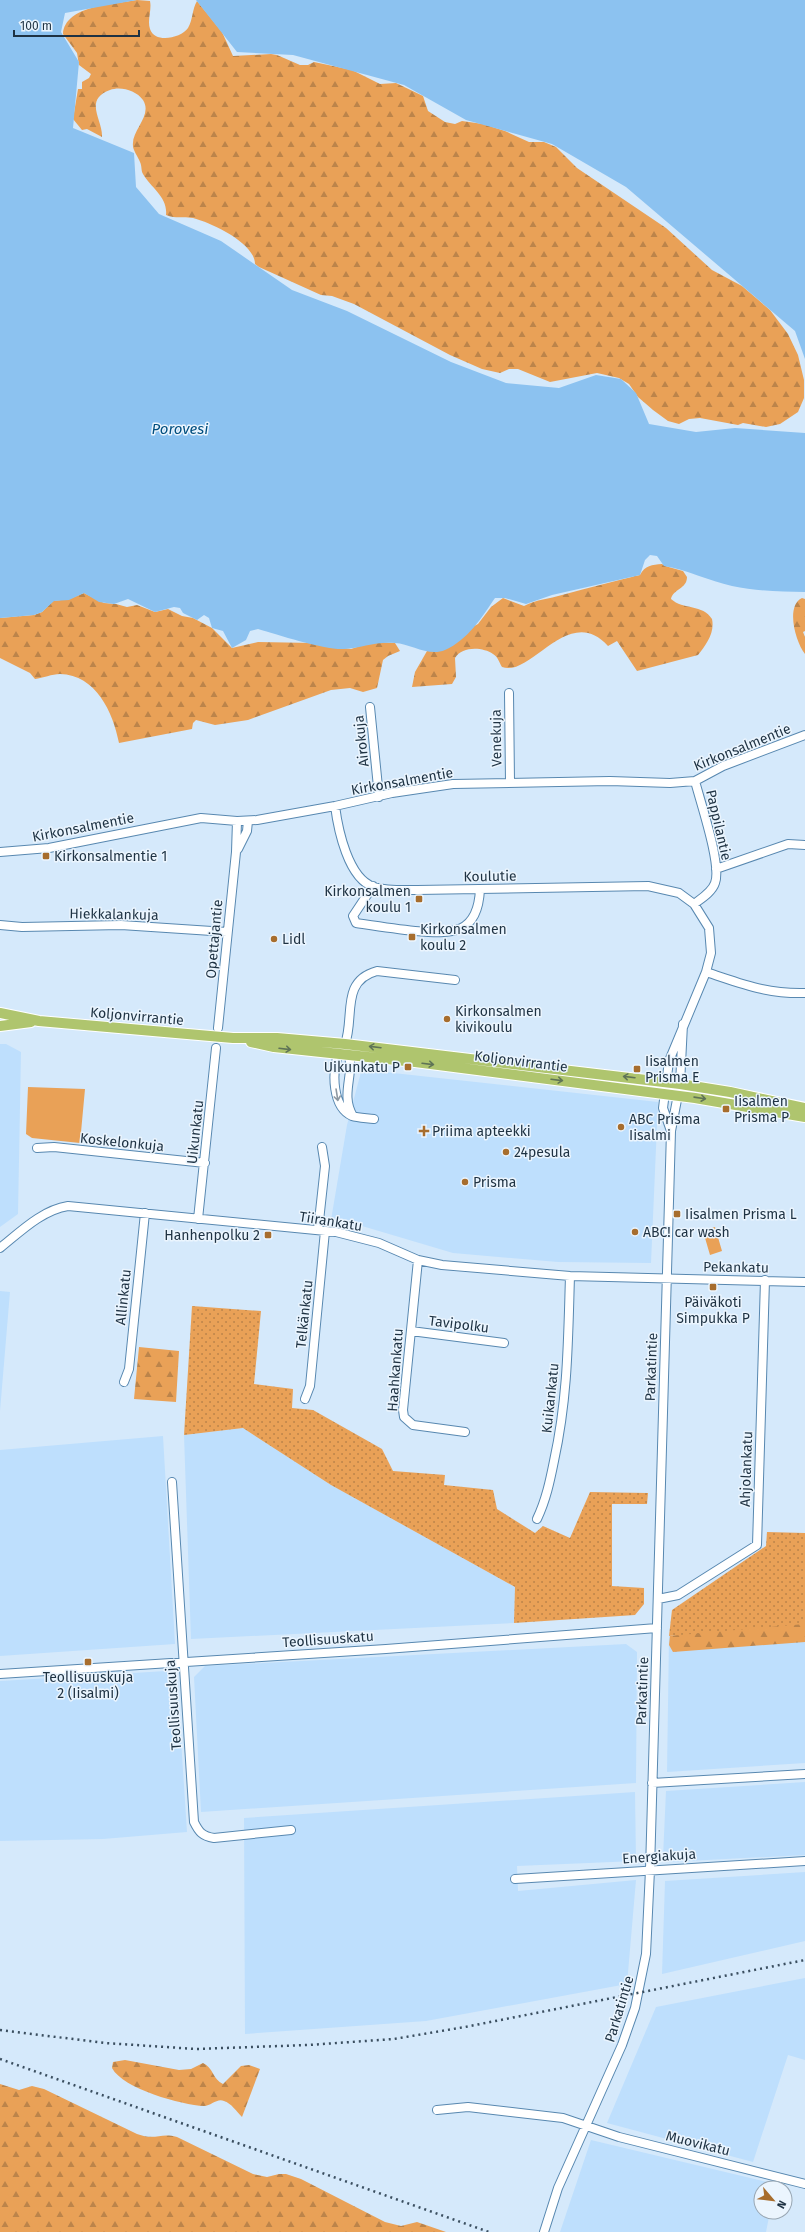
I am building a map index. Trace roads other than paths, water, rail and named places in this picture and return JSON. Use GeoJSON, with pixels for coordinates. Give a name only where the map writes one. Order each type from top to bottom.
{"type":"FeatureCollection","features":[{"type":"Feature","properties":{"kind":"main road"},"geometry":{"type":"LineString","coordinates":[[0,1013],[39,1021]]}},
{"type":"Feature","properties":{"kind":"main road","name":"Koljonvirrantie"},"geometry":{"type":"LineString","coordinates":[[39,1021],[233,1038],[276,1038],[345,1044],[680,1084],[730,1092],[805,1108]]}},
{"type":"Feature","properties":{"kind":"main road"},"geometry":{"type":"LineString","coordinates":[[0,1026],[39,1021]]}},
{"type":"Feature","properties":{"kind":"main road","name":"Koljonvirrantie"},"geometry":{"type":"LineString","coordinates":[[233,1038],[274,1047],[415,1062],[679,1096],[743,1105],[805,1117]]}},
{"type":"Feature","properties":{"kind":"street","name":"Venekuja"},"geometry":{"type":"LineString","coordinates":[[509,693],[510,782]]}},
{"type":"Feature","properties":{"kind":"street","name":"Airokuja"},"geometry":{"type":"LineString","coordinates":[[370,707],[379,797]]}},
{"type":"Feature","properties":{"kind":"street","name":"Kirkonsalmentie"},"geometry":{"type":"LineString","coordinates":[[0,852],[49,848],[202,818],[248,821],[335,806],[435,786],[510,782],[610,781],[670,783],[695,781],[723,766],[805,735]]}},
{"type":"Feature","properties":{"kind":"street","name":"Pappilantie"},"geometry":{"type":"LineString","coordinates":[[694,904],[705,896],[715,884],[716,869],[707,825],[695,781]]}},
{"type":"Feature","properties":{"kind":"street","name":"Koulutie"},"geometry":{"type":"LineString","coordinates":[[335,806],[345,850],[353,867],[360,877],[373,886],[394,890],[648,886],[679,893],[694,904]]}},
{"type":"Feature","properties":{"kind":"street","name":"Opettajantie"},"geometry":{"type":"LineString","coordinates":[[218,1028],[236,852],[237,821]]}},
{"type":"Feature","properties":{"kind":"street","name":"Opettajantie"},"geometry":{"type":"LineString","coordinates":[[236,852],[247,831],[248,821]]}},
{"type":"Feature","properties":{"kind":"street"},"geometry":{"type":"LineString","coordinates":[[716,869],[788,844],[805,844]]}},
{"type":"Feature","properties":{"kind":"street"},"geometry":{"type":"LineString","coordinates":[[373,886],[353,916],[356,923],[444,934],[459,930],[471,920],[477,908],[480,889]]}},
{"type":"Feature","properties":{"kind":"street"},"geometry":{"type":"LineString","coordinates":[[665,1082],[669,1061],[706,972],[711,953],[711,937],[706,921],[694,904]]}},
{"type":"Feature","properties":{"kind":"street","name":"Hiekkalankuja"},"geometry":{"type":"LineString","coordinates":[[0,925],[22,927],[122,925],[227,932]]}},
{"type":"Feature","properties":{"kind":"street"},"geometry":{"type":"LineString","coordinates":[[374,1119],[353,1116],[343,1110],[338,1101],[336,1078],[338,1055],[345,1044],[353,990],[365,974],[377,971],[455,980]]}},
{"type":"Feature","properties":{"kind":"street"},"geometry":{"type":"LineString","coordinates":[[706,972],[766,992],[781,994],[805,993]]}},
{"type":"Feature","properties":{"kind":"street"},"geometry":{"type":"LineString","coordinates":[[680,1084],[684,1024]]}},
{"type":"Feature","properties":{"kind":"street"},"geometry":{"type":"LineString","coordinates":[[345,1044],[350,1056],[347,1100],[353,1116]]}},
{"type":"Feature","properties":{"kind":"street","name":"Uikunkatu"},"geometry":{"type":"LineString","coordinates":[[198,1219],[216,1048]]}},
{"type":"Feature","properties":{"kind":"street","name":"Parkatintie"},"geometry":{"type":"LineString","coordinates":[[665,1082],[665,1116],[671,1131]]}},
{"type":"Feature","properties":{"kind":"street","name":"Parkatintie"},"geometry":{"type":"LineString","coordinates":[[544,2232],[558,2188],[622,2045],[635,2008],[646,1954],[650,1870],[671,1131],[679,1096],[680,1084]]}},
{"type":"Feature","properties":{"kind":"street","name":"Koskelonkuja"},"geometry":{"type":"LineString","coordinates":[[37,1148],[54,1147],[205,1163]]}},
{"type":"Feature","properties":{"kind":"street","name":"Telkänkatu"},"geometry":{"type":"LineString","coordinates":[[305,1399],[310,1386],[321,1231],[325,1166],[322,1147]]}},
{"type":"Feature","properties":{"kind":"street","name":"Tiirankatu"},"geometry":{"type":"LineString","coordinates":[[0,1248],[43,1215],[60,1207],[68,1206],[321,1231],[379,1243],[418,1260],[442,1265],[570,1276],[667,1278]]}},
{"type":"Feature","properties":{"kind":"street","name":"Allinkatu"},"geometry":{"type":"LineString","coordinates":[[124,1382],[128,1369],[145,1213]]}},
{"type":"Feature","properties":{"kind":"street","name":"Haahkankatu"},"geometry":{"type":"LineString","coordinates":[[418,1260],[403,1410],[404,1417],[413,1425],[465,1432]]}},
{"type":"Feature","properties":{"kind":"street","name":"Kuikankatu"},"geometry":{"type":"LineString","coordinates":[[537,1519],[545,1503],[562,1425],[567,1384],[570,1276]]}},
{"type":"Feature","properties":{"kind":"street","name":"Pekankatu"},"geometry":{"type":"LineString","coordinates":[[667,1278],[805,1282]]}},
{"type":"Feature","properties":{"kind":"street","name":"Ahjolankatu"},"geometry":{"type":"LineString","coordinates":[[658,1599],[678,1595],[756,1545],[765,1280]]}},
{"type":"Feature","properties":{"kind":"street","name":"Tavipolku"},"geometry":{"type":"LineString","coordinates":[[411,1331],[504,1343]]}},
{"type":"Feature","properties":{"kind":"street","name":"Teollisuuskuja"},"geometry":{"type":"LineString","coordinates":[[172,1482],[194,1822],[198,1831],[205,1836],[214,1838],[290,1830]]}},
{"type":"Feature","properties":{"kind":"street","name":"Teollisuuskatu"},"geometry":{"type":"LineString","coordinates":[[0,1674],[657,1628]]}},
{"type":"Feature","properties":{"kind":"street"},"geometry":{"type":"LineString","coordinates":[[652,1783],[805,1774]]}},
{"type":"Feature","properties":{"kind":"street","name":"Energiakuja"},"geometry":{"type":"LineString","coordinates":[[515,1879],[805,1861]]}},
{"type":"Feature","properties":{"kind":"street","name":"Muovikatu"},"geometry":{"type":"LineString","coordinates":[[437,2110],[468,2107],[548,2115],[586,2125],[618,2137],[805,2184]]}},
{"type":"Feature","properties":{"kind":"water","name":"Porovesi"},"geometry":{"type":"Polygon","coordinates":[[[0,0],[137,0],[65,13],[61,32],[79,62],[73,128],[134,153],[136,187],[159,214],[221,241],[292,290],[347,311],[451,362],[506,383],[559,388],[596,375],[621,379],[636,393],[649,424],[696,432],[735,428],[805,433],[805,592],[768,591],[732,586],[682,570],[664,566],[657,556],[650,555],[645,560],[640,575],[552,595],[526,604],[505,598],[495,598],[468,634],[453,646],[439,652],[420,650],[401,644],[388,643],[335,649],[301,642],[258,629],[250,631],[246,640],[232,648],[223,631],[212,628],[209,618],[204,615],[197,620],[183,613],[180,608],[174,607],[155,612],[128,599],[114,604],[99,602],[84,593],[69,600],[54,601],[42,612],[34,615],[0,618],[0,0]]]}},
{"type":"Feature","properties":{"kind":"water"},"geometry":{"type":"Polygon","coordinates":[[[196,0],[805,0],[805,359],[795,331],[626,187],[552,144],[466,120],[404,85],[293,55],[237,52],[196,0]]]}},
{"type":"Feature","properties":{"kind":"railway"},"geometry":{"type":"LineString","coordinates":[[0,2030],[105,2043],[196,2049],[308,2045],[394,2039],[465,2027],[805,1960]]}},
{"type":"Feature","properties":{"kind":"railway"},"geometry":{"type":"LineString","coordinates":[[0,2059],[489,2232]]}},
{"type":"Feature","properties":{"kind":"place","name":"Kirkonsalmentie 1"},"geometry":{"type":"Point","coordinates":[46,856]}},
{"type":"Feature","properties":{"kind":"place","name":"Kirkonsalmen koulu 1"},"geometry":{"type":"Point","coordinates":[419,899]}},
{"type":"Feature","properties":{"kind":"place","name":"Kirkonsalmen koulu 2"},"geometry":{"type":"Point","coordinates":[412,937]}},
{"type":"Feature","properties":{"kind":"place","name":"Lidl"},"geometry":{"type":"Point","coordinates":[274,939]}},
{"type":"Feature","properties":{"kind":"place","name":"Kirkonsalmen kivikoulu"},"geometry":{"type":"Point","coordinates":[447,1019]}},
{"type":"Feature","properties":{"kind":"place","name":"Uikunkatu P"},"geometry":{"type":"Point","coordinates":[408,1067]}},
{"type":"Feature","properties":{"kind":"place","name":"Iisalmen Prisma E"},"geometry":{"type":"Point","coordinates":[637,1069]}},
{"type":"Feature","properties":{"kind":"place","name":"Iisalmen Prisma P"},"geometry":{"type":"Point","coordinates":[726,1109]}},
{"type":"Feature","properties":{"kind":"place","name":"ABC Prisma Iisalmi"},"geometry":{"type":"Point","coordinates":[621,1127]}},
{"type":"Feature","properties":{"kind":"place","name":"Priima apteekki"},"geometry":{"type":"Point","coordinates":[424,1131]}},
{"type":"Feature","properties":{"kind":"place","name":"24pesula"},"geometry":{"type":"Point","coordinates":[506,1152]}},
{"type":"Feature","properties":{"kind":"place","name":"Prisma"},"geometry":{"type":"Point","coordinates":[465,1182]}},
{"type":"Feature","properties":{"kind":"place","name":"Iisalmen Prisma L"},"geometry":{"type":"Point","coordinates":[677,1214]}},
{"type":"Feature","properties":{"kind":"place","name":"ABC! car wash"},"geometry":{"type":"Point","coordinates":[635,1232]}},
{"type":"Feature","properties":{"kind":"place","name":"Hanhenpolku 2"},"geometry":{"type":"Point","coordinates":[268,1235]}},
{"type":"Feature","properties":{"kind":"place","name":"Päiväkoti Simpukka P"},"geometry":{"type":"Point","coordinates":[713,1287]}},
{"type":"Feature","properties":{"kind":"place","name":"Teollisuuskuja 2 (Iisalmi)"},"geometry":{"type":"Point","coordinates":[88,1662]}}]}
